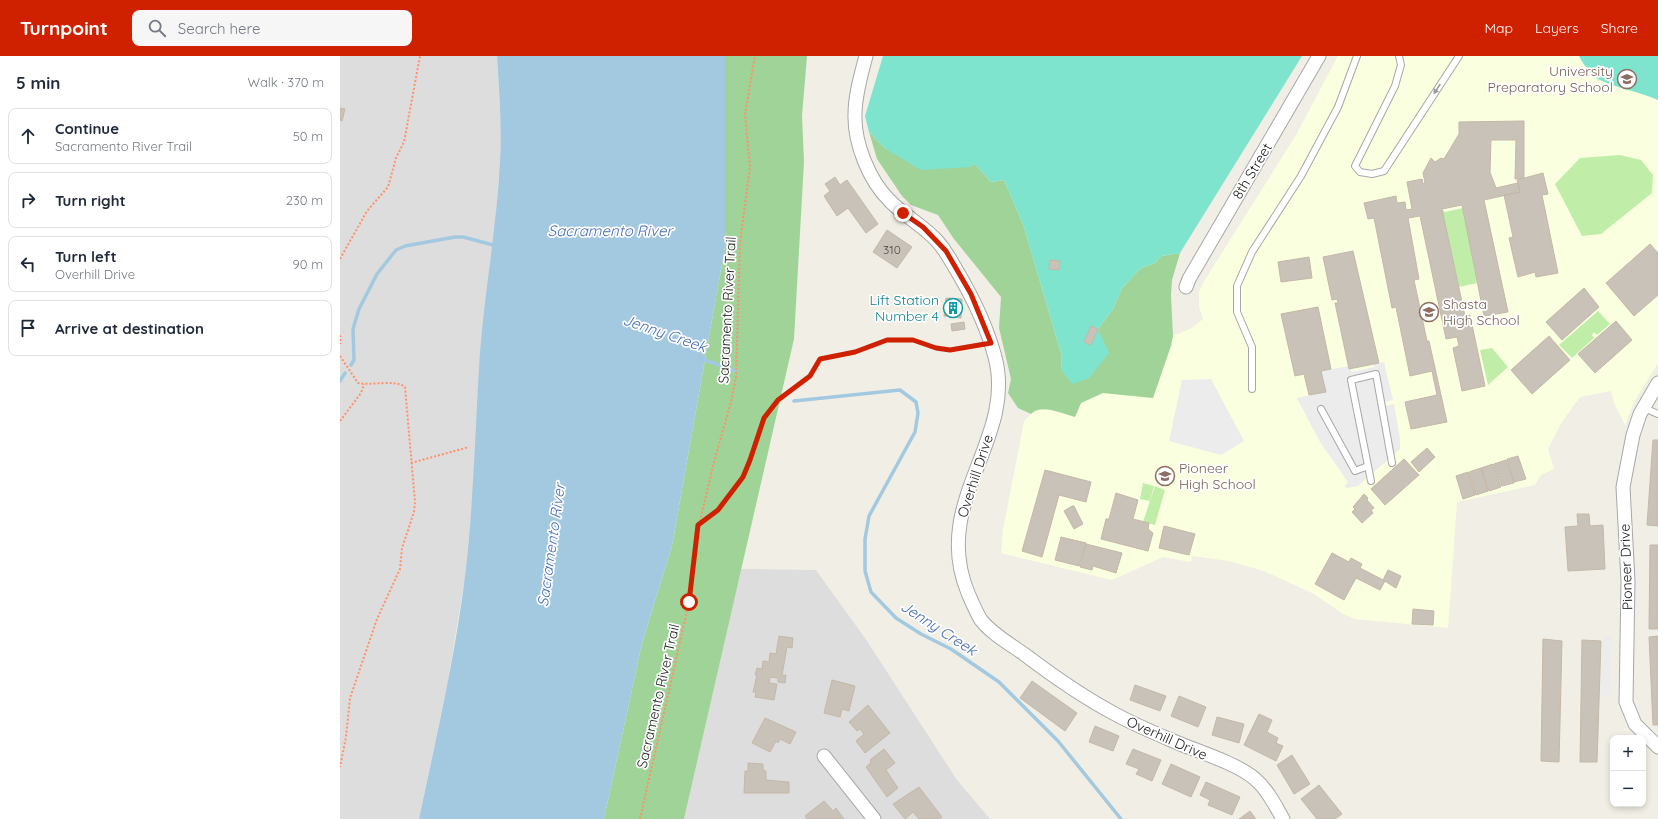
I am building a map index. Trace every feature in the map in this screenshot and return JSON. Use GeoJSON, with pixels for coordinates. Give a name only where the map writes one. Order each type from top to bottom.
{"type":"FeatureCollection","features":[{"type":"Feature","properties":{"kind":"street","name":"Overhill Drive"},"geometry":{"type":"LineString","coordinates":[[866,56],[856,100],[855,122],[860,146],[871,174],[888,199],[903,213],[923,227],[946,251],[971,294],[991,343],[998,369],[999,384],[996,407],[990,432],[962,508],[958,534],[960,568],[965,584],[981,619],[998,635],[1063,683],[1102,707],[1129,722],[1252,776],[1268,794],[1283,819]]}},
{"type":"Feature","properties":{"kind":"street","name":"8th Street"},"geometry":{"type":"LineString","coordinates":[[1186,287],[1188,279],[1320,56]]}},
{"type":"Feature","properties":{"kind":"street","name":"Pioneer Drive"},"geometry":{"type":"LineString","coordinates":[[1658,383],[1644,408],[1633,435],[1623,487],[1628,625],[1625,694],[1626,702],[1635,724],[1658,747]]}},
{"type":"Feature","properties":{"kind":"street"},"geometry":{"type":"LineString","coordinates":[[824,756],[874,819]]}},
{"type":"Feature","properties":{"kind":"lane"},"geometry":{"type":"LineString","coordinates":[[1252,389],[1252,347],[1237,312],[1237,286],[1252,252],[1301,176],[1338,107],[1357,56]]}},
{"type":"Feature","properties":{"kind":"lane"},"geometry":{"type":"LineString","coordinates":[[1399,56],[1401,65],[1395,86],[1355,166],[1360,172],[1372,174],[1384,171],[1459,56]]}},
{"type":"Feature","properties":{"kind":"lane"},"geometry":{"type":"LineString","coordinates":[[1371,481],[1351,380],[1376,374],[1392,464]]}},
{"type":"Feature","properties":{"kind":"lane"},"geometry":{"type":"LineString","coordinates":[[1644,408],[1658,414]]}},
{"type":"Feature","properties":{"kind":"lane"},"geometry":{"type":"LineString","coordinates":[[1321,409],[1355,471],[1368,466]]}},
{"type":"Feature","properties":{"kind":"path"},"geometry":{"type":"LineString","coordinates":[[340,259],[367,211],[388,187],[396,158],[404,142],[420,56]]}},
{"type":"Feature","properties":{"kind":"path","name":"Sacramento River Trail"},"geometry":{"type":"LineString","coordinates":[[640,819],[685,620],[698,525],[731,402],[736,377],[740,243],[750,167],[745,114],[755,56]]}},
{"type":"Feature","properties":{"kind":"path"},"geometry":{"type":"LineString","coordinates":[[340,335],[340,344]]}},
{"type":"Feature","properties":{"kind":"path"},"geometry":{"type":"LineString","coordinates":[[698,525],[718,510],[743,477],[764,418],[778,400],[810,376],[820,359],[855,352],[887,340],[913,340],[936,348],[950,350],[991,343]]}},
{"type":"Feature","properties":{"kind":"path"},"geometry":{"type":"LineString","coordinates":[[340,357],[358,383],[398,383],[405,387],[415,502],[414,512],[402,548],[400,570],[377,619],[350,698],[346,737],[340,767]]}},
{"type":"Feature","properties":{"kind":"path"},"geometry":{"type":"LineString","coordinates":[[340,420],[361,393],[364,384]]}},
{"type":"Feature","properties":{"kind":"path"},"geometry":{"type":"LineString","coordinates":[[411,463],[469,447]]}},
{"type":"Feature","properties":{"kind":"shaded area"},"geometry":{"type":"Polygon","coordinates":[[[340,56],[497,56],[501,131],[500,160],[495,230],[490,261],[473,496],[465,577],[448,681],[419,819],[340,819],[340,56]]]}},
{"type":"Feature","properties":{"kind":"shaded area"},"geometry":{"type":"Polygon","coordinates":[[[883,56],[1302,56],[1180,253],[1161,256],[1155,263],[1141,268],[1122,288],[1113,309],[1098,329],[1109,353],[1089,378],[1072,384],[1062,371],[1061,353],[1023,224],[1004,180],[991,182],[975,164],[970,167],[921,170],[886,149],[869,132],[865,116],[883,56]]]}},
{"type":"Feature","properties":{"kind":"shaded area","name":"Shasta High School"},"geometry":{"type":"Polygon","coordinates":[[[1338,56],[1658,56],[1658,363],[1634,402],[1625,425],[1615,405],[1611,391],[1580,397],[1562,422],[1548,449],[1554,469],[1541,475],[1535,485],[1457,502],[1448,628],[1355,619],[1343,614],[1314,594],[1264,571],[1229,561],[1192,556],[1191,562],[1163,557],[1112,580],[1001,553],[1003,530],[1024,421],[1034,411],[1046,409],[1075,417],[1081,403],[1103,393],[1153,398],[1173,336],[1192,328],[1203,319],[1199,306],[1199,292],[1203,283],[1296,135],[1338,56]]]}},
{"type":"Feature","properties":{"kind":"shaded area","name":"University Preparatory School"},"geometry":{"type":"Polygon","coordinates":[[[1579,56],[1658,56],[1658,100],[1598,79],[1583,63],[1579,56]]]}},
{"type":"Feature","properties":{"kind":"shaded area"},"geometry":{"type":"Polygon","coordinates":[[[1384,362],[1393,400],[1385,402],[1386,406],[1394,404],[1400,439],[1400,449],[1358,486],[1347,488],[1345,486],[1348,482],[1320,442],[1297,398],[1325,392],[1321,371],[1349,366],[1352,372],[1374,367],[1374,364],[1384,362]]]}},
{"type":"Feature","properties":{"kind":"shaded area"},"geometry":{"type":"Polygon","coordinates":[[[1211,379],[1244,441],[1221,455],[1169,441],[1182,380],[1211,379]]]}},
{"type":"Feature","properties":{"kind":"shaded area"},"geometry":{"type":"Polygon","coordinates":[[[741,569],[816,570],[867,641],[957,780],[990,819],[684,819],[741,569]]]}},
{"type":"Feature","properties":{"kind":"shaded area"},"geometry":{"type":"Polygon","coordinates":[[[1603,636],[1612,637],[1609,697],[1600,696],[1603,636]]]}},
{"type":"Feature","properties":{"kind":"green space"},"geometry":{"type":"Polygon","coordinates":[[[726,56],[807,56],[802,116],[804,162],[794,339],[684,819],[604,819],[642,643],[672,546],[726,241],[726,56]]]}},
{"type":"Feature","properties":{"kind":"green space"},"geometry":{"type":"Polygon","coordinates":[[[869,132],[886,149],[975,164],[991,182],[1004,180],[1023,224],[1061,353],[1062,371],[1098,329],[1113,309],[1122,288],[1141,268],[1155,263],[1161,256],[1180,253],[1172,280],[1171,295],[1173,336],[1153,398],[1103,393],[1081,403],[1075,417],[1046,409],[1035,411],[1031,414],[1018,408],[1008,393],[1011,379],[999,328],[1001,297],[954,239],[938,215],[911,205],[902,196],[877,159],[869,132]]]}},
{"type":"Feature","properties":{"kind":"green space"},"geometry":{"type":"Polygon","coordinates":[[[1620,155],[1641,160],[1653,175],[1652,193],[1601,234],[1582,236],[1555,184],[1580,158],[1620,155]]]}},
{"type":"Feature","properties":{"kind":"green space"},"geometry":{"type":"Polygon","coordinates":[[[1463,208],[1477,283],[1459,287],[1442,209],[1445,212],[1463,208]]]}},
{"type":"Feature","properties":{"kind":"green space"},"geometry":{"type":"Polygon","coordinates":[[[1598,311],[1610,324],[1597,335],[1594,332],[1592,335],[1594,338],[1572,358],[1559,345],[1598,311]]]}},
{"type":"Feature","properties":{"kind":"green space"},"geometry":{"type":"Polygon","coordinates":[[[1492,348],[1508,367],[1488,385],[1480,350],[1492,348]]]}},
{"type":"Feature","properties":{"kind":"green space"},"geometry":{"type":"Polygon","coordinates":[[[1143,483],[1154,486],[1150,501],[1140,499],[1143,483]]]}},
{"type":"Feature","properties":{"kind":"green space"},"geometry":{"type":"Polygon","coordinates":[[[1155,486],[1165,490],[1155,525],[1143,522],[1155,486]]]}},
{"type":"Feature","properties":{"kind":"water","name":"Sacramento River"},"geometry":{"type":"Polygon","coordinates":[[[497,56],[726,56],[726,241],[672,546],[642,643],[604,819],[419,819],[451,668],[461,607],[468,548],[480,352],[496,208],[501,147],[497,56]]]}},
{"type":"Feature","properties":{"kind":"building"},"geometry":{"type":"Polygon","coordinates":[[[340,108],[345,109],[342,121],[340,120],[340,108]]]}},
{"type":"Feature","properties":{"kind":"building"},"geometry":{"type":"Polygon","coordinates":[[[1524,121],[1524,178],[1515,179],[1516,140],[1491,140],[1490,172],[1496,188],[1518,183],[1520,192],[1484,200],[1508,312],[1484,316],[1462,205],[1442,209],[1465,316],[1470,315],[1485,386],[1462,391],[1453,348],[1459,346],[1457,337],[1446,339],[1420,216],[1408,218],[1419,279],[1414,280],[1447,422],[1411,429],[1405,402],[1437,395],[1432,371],[1410,376],[1396,307],[1392,308],[1374,218],[1368,219],[1364,203],[1396,196],[1397,203],[1405,202],[1406,210],[1412,209],[1407,182],[1422,179],[1423,184],[1425,183],[1423,173],[1431,158],[1435,162],[1441,158],[1444,159],[1459,134],[1459,122],[1524,121]]]}},
{"type":"Feature","properties":{"kind":"building"},"geometry":{"type":"Polygon","coordinates":[[[1543,173],[1548,194],[1542,195],[1558,273],[1536,277],[1535,272],[1518,277],[1509,238],[1513,237],[1504,195],[1520,192],[1517,180],[1543,173]]]}},
{"type":"Feature","properties":{"kind":"building"},"geometry":{"type":"Polygon","coordinates":[[[835,177],[840,185],[847,180],[878,224],[866,233],[848,208],[837,216],[824,196],[830,191],[825,184],[835,177]]]}},
{"type":"Feature","properties":{"kind":"building"},"geometry":{"type":"Polygon","coordinates":[[[887,230],[912,247],[897,268],[873,252],[887,230]]]}},
{"type":"Feature","properties":{"kind":"building"},"geometry":{"type":"Polygon","coordinates":[[[1650,244],[1658,253],[1658,295],[1634,316],[1606,283],[1650,244]]]}},
{"type":"Feature","properties":{"kind":"building"},"geometry":{"type":"Polygon","coordinates":[[[1353,251],[1379,363],[1349,369],[1335,303],[1338,303],[1337,299],[1332,300],[1323,257],[1353,251]]]}},
{"type":"Feature","properties":{"kind":"building"},"geometry":{"type":"Polygon","coordinates":[[[1309,257],[1312,278],[1281,282],[1278,262],[1309,257]]]}},
{"type":"Feature","properties":{"kind":"building"},"geometry":{"type":"Polygon","coordinates":[[[1050,260],[1060,261],[1059,270],[1049,269],[1050,260]]]}},
{"type":"Feature","properties":{"kind":"building"},"geometry":{"type":"Polygon","coordinates":[[[1584,288],[1599,307],[1562,340],[1546,322],[1584,288]]]}},
{"type":"Feature","properties":{"kind":"building","name":"Lift Station Number 4"},"geometry":{"type":"Polygon","coordinates":[[[946,298],[962,299],[961,318],[944,316],[946,298]]]}},
{"type":"Feature","properties":{"kind":"building"},"geometry":{"type":"Polygon","coordinates":[[[1318,307],[1331,369],[1321,371],[1326,392],[1309,395],[1304,374],[1295,376],[1281,314],[1318,307]]]}},
{"type":"Feature","properties":{"kind":"building"},"geometry":{"type":"Polygon","coordinates":[[[1616,321],[1632,340],[1595,373],[1578,354],[1616,321]]]}},
{"type":"Feature","properties":{"kind":"building"},"geometry":{"type":"Polygon","coordinates":[[[964,322],[965,329],[952,331],[951,324],[964,322]]]}},
{"type":"Feature","properties":{"kind":"building"},"geometry":{"type":"Polygon","coordinates":[[[1091,326],[1098,329],[1091,345],[1084,342],[1091,326]]]}},
{"type":"Feature","properties":{"kind":"building"},"geometry":{"type":"Polygon","coordinates":[[[1549,336],[1570,360],[1532,394],[1511,370],[1549,336]]]}},
{"type":"Feature","properties":{"kind":"building"},"geometry":{"type":"Polygon","coordinates":[[[1653,440],[1658,440],[1658,526],[1647,525],[1653,440]]]}},
{"type":"Feature","properties":{"kind":"building"},"geometry":{"type":"Polygon","coordinates":[[[1427,448],[1435,457],[1419,472],[1411,462],[1427,448]]]}},
{"type":"Feature","properties":{"kind":"building"},"geometry":{"type":"Polygon","coordinates":[[[1518,456],[1526,479],[1514,482],[1507,459],[1518,456]]]}},
{"type":"Feature","properties":{"kind":"building"},"geometry":{"type":"Polygon","coordinates":[[[1404,459],[1419,475],[1385,505],[1371,489],[1404,459]]]}},
{"type":"Feature","properties":{"kind":"building"},"geometry":{"type":"Polygon","coordinates":[[[1506,460],[1514,483],[1502,486],[1494,464],[1506,460]]]}},
{"type":"Feature","properties":{"kind":"building"},"geometry":{"type":"Polygon","coordinates":[[[1493,464],[1501,487],[1489,491],[1481,468],[1493,464]]]}},
{"type":"Feature","properties":{"kind":"building"},"geometry":{"type":"Polygon","coordinates":[[[1481,468],[1488,491],[1476,495],[1469,472],[1481,468]]]}},
{"type":"Feature","properties":{"kind":"building"},"geometry":{"type":"Polygon","coordinates":[[[1045,470],[1091,482],[1086,502],[1059,495],[1042,557],[1022,551],[1045,470]]]}},
{"type":"Feature","properties":{"kind":"building"},"geometry":{"type":"Polygon","coordinates":[[[1468,472],[1475,495],[1463,499],[1456,476],[1468,472]]]}},
{"type":"Feature","properties":{"kind":"building"},"geometry":{"type":"Polygon","coordinates":[[[1116,493],[1138,500],[1133,519],[1149,523],[1148,529],[1153,533],[1148,551],[1101,539],[1106,519],[1109,519],[1116,493]]]}},
{"type":"Feature","properties":{"kind":"building"},"geometry":{"type":"Polygon","coordinates":[[[1364,494],[1374,508],[1371,510],[1373,513],[1362,523],[1352,512],[1355,509],[1353,507],[1364,494]]]}},
{"type":"Feature","properties":{"kind":"building"},"geometry":{"type":"Polygon","coordinates":[[[1074,506],[1083,524],[1074,529],[1064,511],[1074,506]]]}},
{"type":"Feature","properties":{"kind":"building"},"geometry":{"type":"Polygon","coordinates":[[[1577,514],[1589,514],[1590,526],[1603,525],[1605,569],[1568,571],[1565,527],[1578,526],[1577,514]]]}},
{"type":"Feature","properties":{"kind":"building"},"geometry":{"type":"Polygon","coordinates":[[[1164,526],[1195,534],[1189,555],[1159,548],[1164,526]]]}},
{"type":"Feature","properties":{"kind":"building"},"geometry":{"type":"Polygon","coordinates":[[[1061,537],[1086,543],[1079,566],[1055,560],[1061,537]]]}},
{"type":"Feature","properties":{"kind":"building"},"geometry":{"type":"Polygon","coordinates":[[[1086,544],[1122,553],[1116,573],[1093,566],[1092,570],[1080,567],[1086,544]]]}},
{"type":"Feature","properties":{"kind":"building"},"geometry":{"type":"Polygon","coordinates":[[[1650,545],[1658,545],[1658,629],[1649,629],[1650,545]]]}},
{"type":"Feature","properties":{"kind":"building"},"geometry":{"type":"Polygon","coordinates":[[[1332,553],[1349,562],[1351,558],[1362,564],[1360,568],[1385,581],[1380,590],[1356,578],[1344,600],[1315,584],[1332,553]]]}},
{"type":"Feature","properties":{"kind":"building"},"geometry":{"type":"Polygon","coordinates":[[[1388,570],[1401,576],[1396,588],[1383,580],[1388,570]]]}},
{"type":"Feature","properties":{"kind":"building"},"geometry":{"type":"Polygon","coordinates":[[[1413,609],[1434,611],[1433,625],[1412,624],[1413,609]]]}},
{"type":"Feature","properties":{"kind":"building"},"geometry":{"type":"Polygon","coordinates":[[[779,636],[793,638],[792,648],[787,647],[782,675],[786,675],[785,683],[778,682],[778,678],[770,677],[769,683],[777,684],[774,700],[755,697],[756,692],[753,692],[757,668],[762,669],[763,661],[769,662],[770,653],[776,654],[779,636]]]}},
{"type":"Feature","properties":{"kind":"building"},"geometry":{"type":"Polygon","coordinates":[[[1658,636],[1658,725],[1653,725],[1649,637],[1658,636]]]}},
{"type":"Feature","properties":{"kind":"building"},"geometry":{"type":"Polygon","coordinates":[[[1543,639],[1562,641],[1559,762],[1541,761],[1543,639]]]}},
{"type":"Feature","properties":{"kind":"building"},"geometry":{"type":"Polygon","coordinates":[[[1582,640],[1601,641],[1597,762],[1580,762],[1582,640]]]}},
{"type":"Feature","properties":{"kind":"building"},"geometry":{"type":"Polygon","coordinates":[[[832,680],[855,686],[849,711],[842,709],[840,717],[824,713],[832,680]]]}},
{"type":"Feature","properties":{"kind":"building"},"geometry":{"type":"Polygon","coordinates":[[[1032,681],[1077,713],[1065,731],[1020,698],[1032,681]]]}},
{"type":"Feature","properties":{"kind":"building"},"geometry":{"type":"Polygon","coordinates":[[[1135,685],[1166,696],[1160,711],[1130,700],[1135,685]]]}},
{"type":"Feature","properties":{"kind":"building"},"geometry":{"type":"Polygon","coordinates":[[[1179,696],[1206,707],[1198,727],[1171,716],[1179,696]]]}},
{"type":"Feature","properties":{"kind":"building"},"geometry":{"type":"Polygon","coordinates":[[[868,705],[890,733],[865,753],[856,741],[864,734],[860,729],[857,731],[849,722],[868,705]]]}},
{"type":"Feature","properties":{"kind":"building"},"geometry":{"type":"Polygon","coordinates":[[[1259,714],[1272,720],[1267,732],[1278,738],[1276,743],[1283,746],[1276,761],[1244,745],[1259,714]]]}},
{"type":"Feature","properties":{"kind":"building"},"geometry":{"type":"Polygon","coordinates":[[[1217,717],[1244,724],[1239,743],[1212,735],[1217,717]]]}},
{"type":"Feature","properties":{"kind":"building"},"geometry":{"type":"Polygon","coordinates":[[[765,718],[796,732],[790,744],[780,739],[778,743],[776,741],[770,752],[752,743],[765,718]]]}},
{"type":"Feature","properties":{"kind":"building"},"geometry":{"type":"Polygon","coordinates":[[[1095,726],[1119,736],[1113,751],[1089,742],[1095,726]]]}},
{"type":"Feature","properties":{"kind":"building"},"geometry":{"type":"Polygon","coordinates":[[[884,749],[895,763],[886,770],[898,788],[887,797],[866,767],[871,762],[870,760],[884,749]]]}},
{"type":"Feature","properties":{"kind":"building"},"geometry":{"type":"Polygon","coordinates":[[[1133,749],[1161,760],[1152,781],[1136,774],[1139,769],[1126,764],[1133,749]]]}},
{"type":"Feature","properties":{"kind":"building"},"geometry":{"type":"Polygon","coordinates":[[[1292,755],[1310,784],[1294,794],[1277,765],[1292,755]]]}},
{"type":"Feature","properties":{"kind":"building"},"geometry":{"type":"Polygon","coordinates":[[[748,763],[763,764],[763,770],[766,771],[766,780],[789,782],[789,793],[744,793],[745,771],[748,771],[748,763]]]}},
{"type":"Feature","properties":{"kind":"building"},"geometry":{"type":"Polygon","coordinates":[[[1171,764],[1200,777],[1191,797],[1162,784],[1171,764]]]}},
{"type":"Feature","properties":{"kind":"building"},"geometry":{"type":"Polygon","coordinates":[[[1206,782],[1240,797],[1232,815],[1208,805],[1210,800],[1200,795],[1206,782]]]}},
{"type":"Feature","properties":{"kind":"building"},"geometry":{"type":"Polygon","coordinates":[[[1319,785],[1342,814],[1335,819],[1317,819],[1301,799],[1319,785]]]}},
{"type":"Feature","properties":{"kind":"building"},"geometry":{"type":"Polygon","coordinates":[[[919,787],[942,817],[940,819],[919,819],[913,812],[905,819],[893,804],[919,787]]]}},
{"type":"Feature","properties":{"kind":"building"},"geometry":{"type":"Polygon","coordinates":[[[824,801],[833,811],[836,808],[844,819],[807,819],[805,816],[824,801]]]}},
{"type":"Feature","properties":{"kind":"building"},"geometry":{"type":"Polygon","coordinates":[[[1250,811],[1256,819],[1239,819],[1250,811]]]}},
{"type":"Feature","properties":{"kind":"waterway"},"geometry":{"type":"LineString","coordinates":[[351,365],[354,360],[353,329],[359,309],[377,274],[396,250],[405,246],[455,237],[463,237],[497,246]]}},
{"type":"Feature","properties":{"kind":"waterway","name":"Jenny Creek"},"geometry":{"type":"LineString","coordinates":[[702,359],[736,371]]}},
{"type":"Feature","properties":{"kind":"waterway"},"geometry":{"type":"LineString","coordinates":[[340,381],[345,373]]}},
{"type":"Feature","properties":{"kind":"waterway","name":"Jenny Creek"},"geometry":{"type":"LineString","coordinates":[[794,401],[900,390],[916,402],[918,413],[915,432],[869,516],[865,539],[865,571],[871,592],[896,618],[921,634],[951,649],[999,682],[1058,741],[1121,819]]}},
{"type":"Feature","properties":{"kind":"place","name":"University Preparatory School"},"geometry":{"type":"Point","coordinates":[1627,79]}},
{"type":"Feature","properties":{"kind":"place","name":"Lift Station Number 4"},"geometry":{"type":"Point","coordinates":[953,308]}},
{"type":"Feature","properties":{"kind":"place","name":"Shasta High School"},"geometry":{"type":"Point","coordinates":[1429,312]}},
{"type":"Feature","properties":{"kind":"place","name":"Pioneer High School"},"geometry":{"type":"Point","coordinates":[1165,476]}},
{"type":"Feature","properties":{"kind":"route"},"geometry":{"type":"LineString","coordinates":[[689,602],[698,525],[718,510],[743,477],[764,418],[778,400],[810,376],[820,359],[855,352],[887,340],[908,339],[936,348],[950,350],[970,348],[991,343],[971,294],[946,251],[923,227],[903,213]]}}]}
